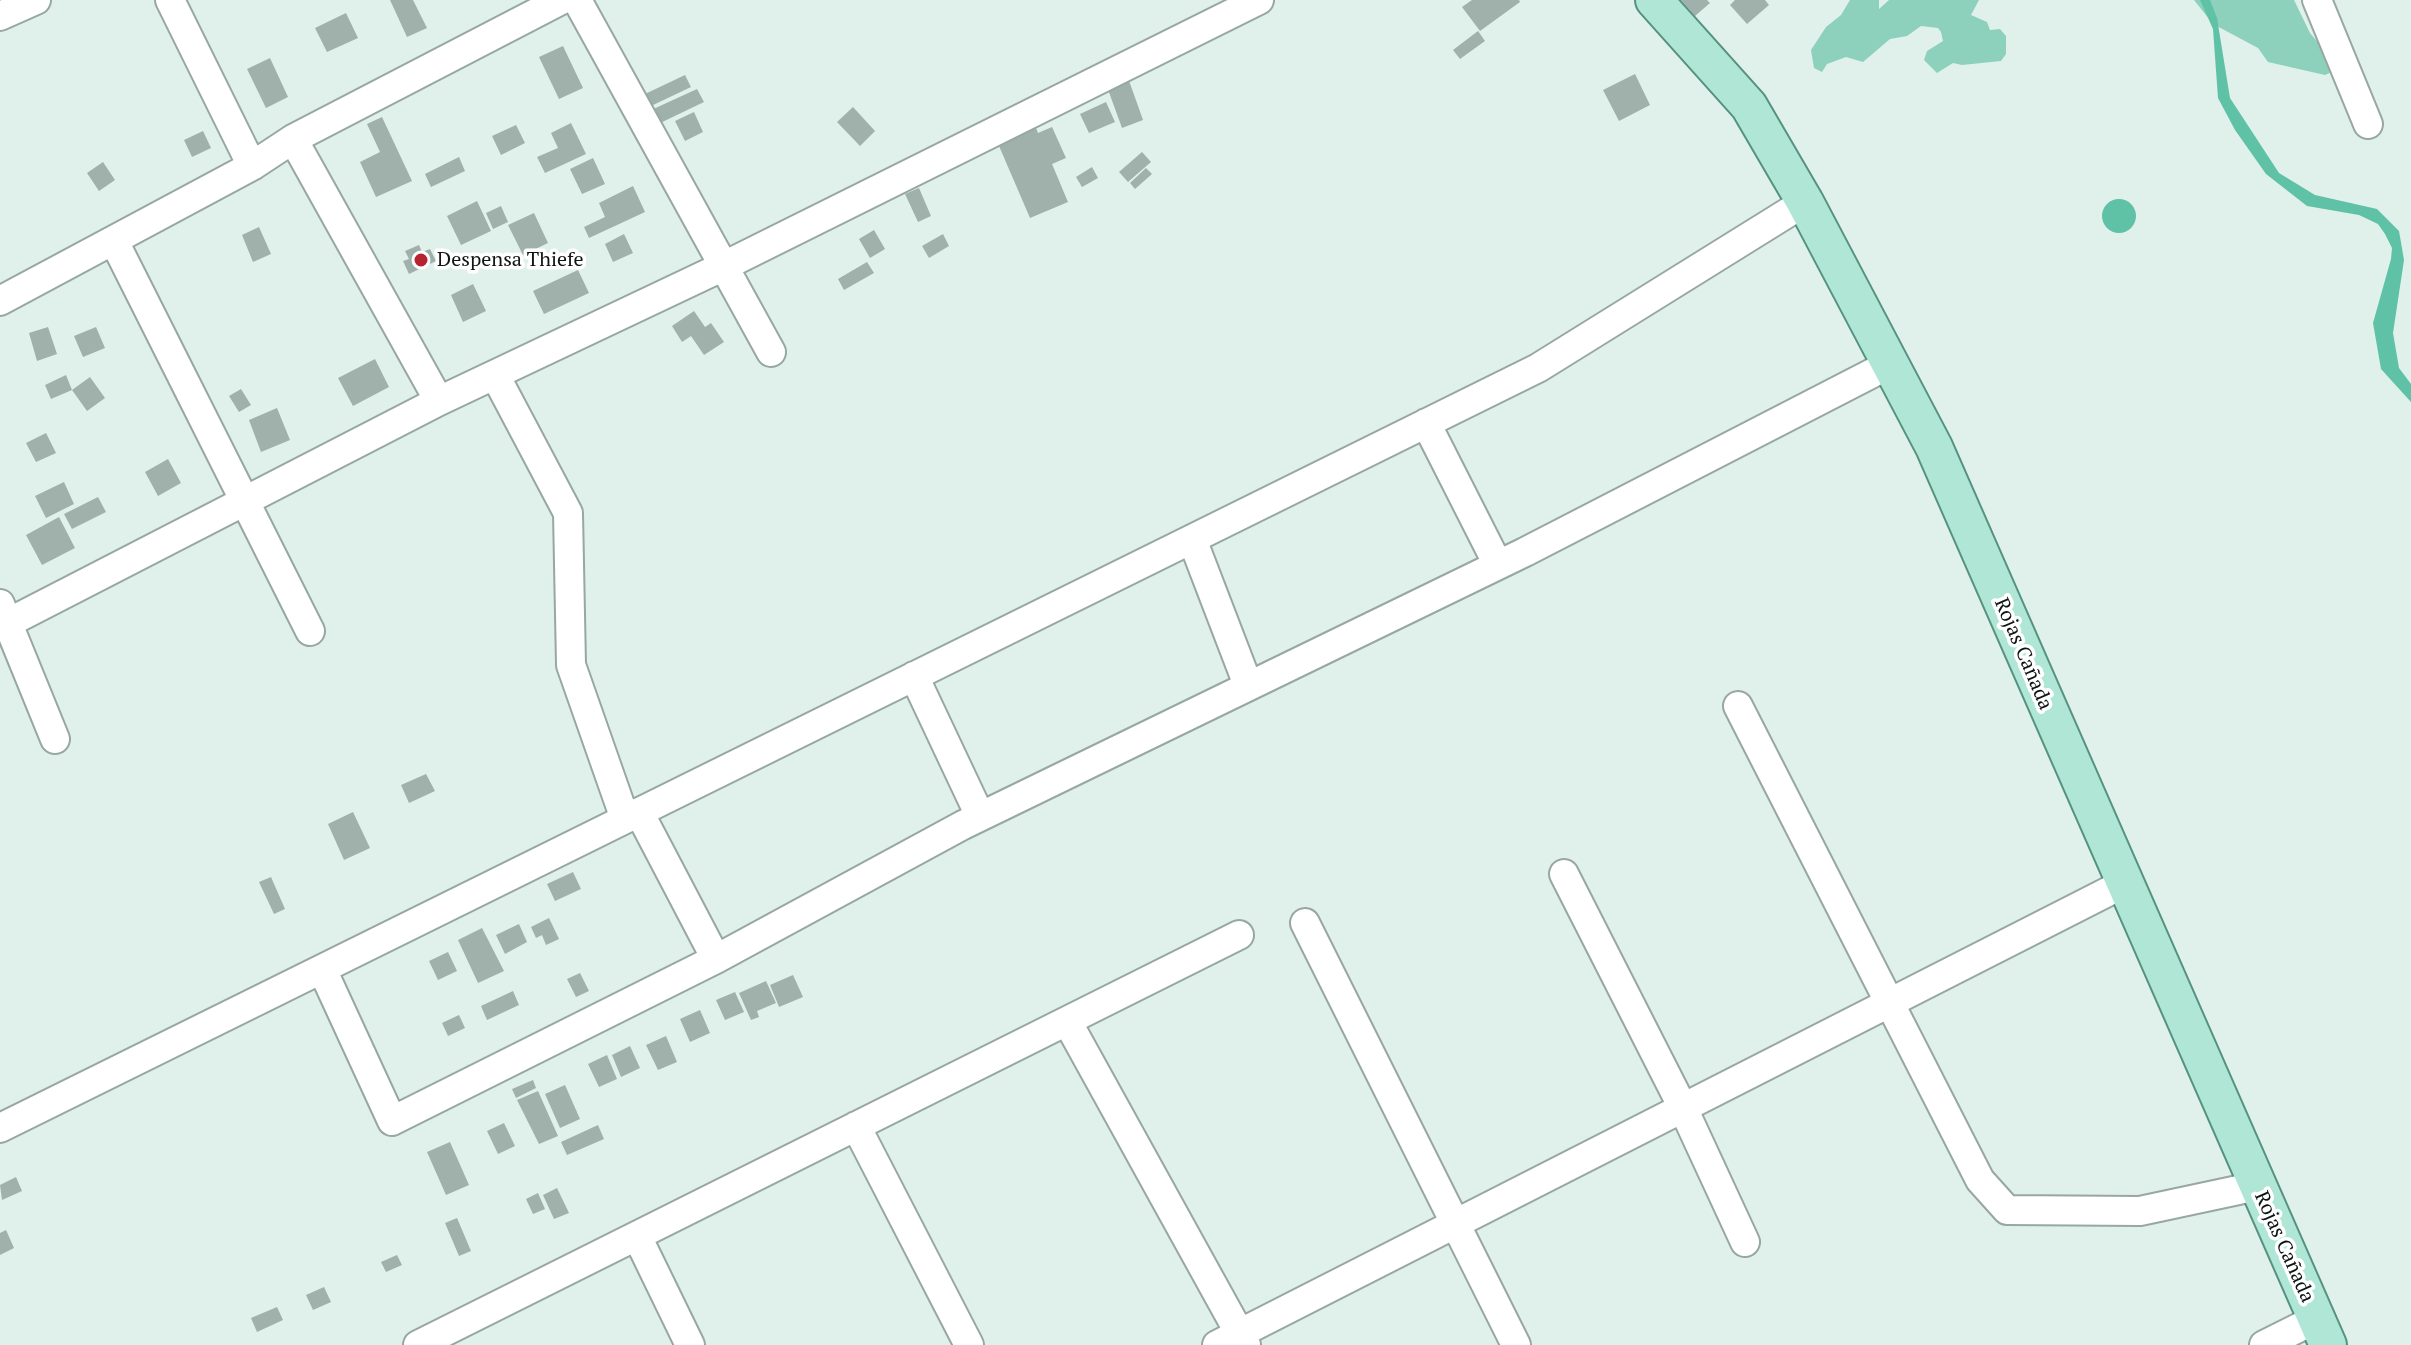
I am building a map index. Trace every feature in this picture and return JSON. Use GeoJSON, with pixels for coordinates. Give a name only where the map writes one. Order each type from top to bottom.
{"type":"FeatureCollection","features":[{"type":"Feature","properties":{"kind":"main road","name":"Rojas Cañada"},"geometry":{"type":"LineString","coordinates":[[1654,0],[1749,106],[1805,202],[1934,447],[2322,1332]]}},
{"type":"Feature","properties":{"kind":"street"},"geometry":{"type":"LineString","coordinates":[[0,16],[36,0]]}},
{"type":"Feature","properties":{"kind":"street"},"geometry":{"type":"LineString","coordinates":[[170,0],[252,166]]}},
{"type":"Feature","properties":{"kind":"street"},"geometry":{"type":"LineString","coordinates":[[0,301],[252,166],[293,139],[561,0]]}},
{"type":"Feature","properties":{"kind":"street"},"geometry":{"type":"LineString","coordinates":[[577,0],[771,352]]}},
{"type":"Feature","properties":{"kind":"street"},"geometry":{"type":"LineString","coordinates":[[55,739],[3,618],[245,501],[439,401],[724,266],[1259,0]]}},
{"type":"Feature","properties":{"kind":"street"},"geometry":{"type":"LineString","coordinates":[[2317,0],[2368,124]]}},
{"type":"Feature","properties":{"kind":"street"},"geometry":{"type":"LineString","coordinates":[[293,139],[439,401]]}},
{"type":"Feature","properties":{"kind":"street"},"geometry":{"type":"LineString","coordinates":[[0,1128],[1538,368],[1805,202]]}},
{"type":"Feature","properties":{"kind":"street"},"geometry":{"type":"LineString","coordinates":[[114,241],[310,631]]}},
{"type":"Feature","properties":{"kind":"street"},"geometry":{"type":"LineString","coordinates":[[322,969],[392,1121],[716,959],[980,816],[1498,565],[1890,364]]}},
{"type":"Feature","properties":{"kind":"street"},"geometry":{"type":"LineString","coordinates":[[495,375],[568,513],[571,665],[632,815],[716,959]]}},
{"type":"Feature","properties":{"kind":"street"},"geometry":{"type":"LineString","coordinates":[[1426,423],[1498,565]]}},
{"type":"Feature","properties":{"kind":"street"},"geometry":{"type":"LineString","coordinates":[[1192,539],[1248,685]]}},
{"type":"Feature","properties":{"kind":"street"},"geometry":{"type":"LineString","coordinates":[[914,676],[980,816]]}},
{"type":"Feature","properties":{"kind":"street"},"geometry":{"type":"LineString","coordinates":[[1738,706],[1980,1180],[2007,1210],[2140,1211],[2257,1186]]}},
{"type":"Feature","properties":{"kind":"street"},"geometry":{"type":"LineString","coordinates":[[1564,874],[1683,1108],[1745,1242]]}},
{"type":"Feature","properties":{"kind":"street"},"geometry":{"type":"LineString","coordinates":[[1067,1021],[1235,1341],[1455,1224],[2123,884]]}},
{"type":"Feature","properties":{"kind":"street"},"geometry":{"type":"LineString","coordinates":[[1305,923],[1516,1345]]}},
{"type":"Feature","properties":{"kind":"street"},"geometry":{"type":"LineString","coordinates":[[422,1344],[1239,935]]}},
{"type":"Feature","properties":{"kind":"street"},"geometry":{"type":"LineString","coordinates":[[856,1126],[969,1345]]}},
{"type":"Feature","properties":{"kind":"street"},"geometry":{"type":"LineString","coordinates":[[637,1236],[690,1345]]}},
{"type":"Feature","properties":{"kind":"street"},"geometry":{"type":"LineString","coordinates":[[2264,1345],[2322,1332]]}},
{"type":"Feature","properties":{"kind":"shaded area"},"geometry":{"type":"Polygon","coordinates":[[[1850,0],[1879,0],[1879,9],[1889,0],[1979,0],[1971,15],[1987,22],[1990,30],[2000,29],[2006,36],[2006,54],[2001,61],[1953,63],[1937,73],[1924,60],[1927,51],[1943,41],[1941,32],[1938,28],[1921,26],[1907,36],[1890,39],[1863,62],[1846,57],[1827,64],[1822,72],[1814,68],[1811,50],[1850,0]]]}},
{"type":"Feature","properties":{"kind":"shaded area"},"geometry":{"type":"Polygon","coordinates":[[[2194,0],[2294,0],[2334,71],[2325,75],[2268,62],[2258,48],[2213,24],[2194,0]]]}},
{"type":"Feature","properties":{"kind":"shaded area"},"geometry":{"type":"Polygon","coordinates":[[[2200,0],[2210,0],[2217,18],[2230,98],[2279,173],[2315,195],[2377,209],[2399,231],[2404,260],[2393,333],[2399,368],[2411,384],[2411,402],[2381,369],[2373,323],[2391,259],[2392,248],[2385,234],[2378,224],[2359,215],[2307,206],[2266,174],[2235,130],[2218,98],[2213,29],[2200,0]]]}},
{"type":"Feature","properties":{"kind":"shaded area"},"geometry":{"type":"Polygon","coordinates":[[[2119,199],[2131,204],[2136,216],[2131,228],[2119,233],[2107,228],[2102,216],[2107,204],[2119,199]]]}},
{"type":"Feature","properties":{"kind":"building"},"geometry":{"type":"Polygon","coordinates":[[[390,0],[413,0],[427,28],[407,37],[390,0]]]}},
{"type":"Feature","properties":{"kind":"building"},"geometry":{"type":"Polygon","coordinates":[[[1472,0],[1520,2],[1480,31],[1462,7],[1472,0]]]}},
{"type":"Feature","properties":{"kind":"building"},"geometry":{"type":"Polygon","coordinates":[[[1681,0],[1707,0],[1710,3],[1695,16],[1681,0]]]}},
{"type":"Feature","properties":{"kind":"building"},"geometry":{"type":"Polygon","coordinates":[[[1735,0],[1765,0],[1769,5],[1747,24],[1730,5],[1735,0]]]}},
{"type":"Feature","properties":{"kind":"building"},"geometry":{"type":"Polygon","coordinates":[[[346,13],[358,38],[327,52],[315,28],[346,13]]]}},
{"type":"Feature","properties":{"kind":"building"},"geometry":{"type":"Polygon","coordinates":[[[1478,31],[1485,41],[1460,59],[1453,50],[1478,31]]]}},
{"type":"Feature","properties":{"kind":"building"},"geometry":{"type":"Polygon","coordinates":[[[563,46],[583,88],[559,99],[539,57],[563,46]]]}},
{"type":"Feature","properties":{"kind":"building"},"geometry":{"type":"Polygon","coordinates":[[[270,58],[288,97],[266,108],[247,69],[270,58]]]}},
{"type":"Feature","properties":{"kind":"building"},"geometry":{"type":"Polygon","coordinates":[[[1635,74],[1650,105],[1619,121],[1603,90],[1635,74]]]}},
{"type":"Feature","properties":{"kind":"building"},"geometry":{"type":"Polygon","coordinates":[[[685,75],[691,87],[651,106],[645,94],[685,75]]]}},
{"type":"Feature","properties":{"kind":"building"},"geometry":{"type":"Polygon","coordinates":[[[1127,75],[1143,120],[1122,128],[1106,84],[1127,75]]]}},
{"type":"Feature","properties":{"kind":"building"},"geometry":{"type":"Polygon","coordinates":[[[697,89],[704,102],[656,125],[649,111],[697,89]]]}},
{"type":"Feature","properties":{"kind":"building"},"geometry":{"type":"Polygon","coordinates":[[[1106,102],[1115,122],[1089,133],[1080,114],[1106,102]]]}},
{"type":"Feature","properties":{"kind":"building"},"geometry":{"type":"Polygon","coordinates":[[[853,107],[875,131],[860,146],[837,122],[853,107]]]}},
{"type":"Feature","properties":{"kind":"building"},"geometry":{"type":"Polygon","coordinates":[[[694,112],[703,132],[685,141],[675,121],[694,112]]]}},
{"type":"Feature","properties":{"kind":"building"},"geometry":{"type":"Polygon","coordinates":[[[382,117],[412,181],[376,197],[360,162],[380,152],[367,124],[382,117]]]}},
{"type":"Feature","properties":{"kind":"building"},"geometry":{"type":"Polygon","coordinates":[[[1033,120],[1038,133],[1052,127],[1066,158],[1052,164],[1068,202],[1030,218],[996,139],[1033,120]]]}},
{"type":"Feature","properties":{"kind":"building"},"geometry":{"type":"Polygon","coordinates":[[[571,123],[586,154],[545,173],[537,157],[558,148],[551,133],[571,123]]]}},
{"type":"Feature","properties":{"kind":"building"},"geometry":{"type":"Polygon","coordinates":[[[516,125],[525,143],[501,155],[492,136],[516,125]]]}},
{"type":"Feature","properties":{"kind":"building"},"geometry":{"type":"Polygon","coordinates":[[[203,131],[211,148],[192,157],[184,140],[203,131]]]}},
{"type":"Feature","properties":{"kind":"building"},"geometry":{"type":"Polygon","coordinates":[[[1142,152],[1151,162],[1128,182],[1119,172],[1142,152]]]}},
{"type":"Feature","properties":{"kind":"building"},"geometry":{"type":"Polygon","coordinates":[[[459,157],[465,171],[431,187],[425,174],[459,157]]]}},
{"type":"Feature","properties":{"kind":"building"},"geometry":{"type":"Polygon","coordinates":[[[593,158],[605,184],[582,194],[570,169],[593,158]]]}},
{"type":"Feature","properties":{"kind":"building"},"geometry":{"type":"Polygon","coordinates":[[[103,162],[115,180],[99,191],[87,173],[103,162]]]}},
{"type":"Feature","properties":{"kind":"building"},"geometry":{"type":"Polygon","coordinates":[[[1092,167],[1098,178],[1082,187],[1076,177],[1092,167]]]}},
{"type":"Feature","properties":{"kind":"building"},"geometry":{"type":"Polygon","coordinates":[[[1146,168],[1152,174],[1135,189],[1130,183],[1146,168]]]}},
{"type":"Feature","properties":{"kind":"building"},"geometry":{"type":"Polygon","coordinates":[[[633,186],[645,212],[589,238],[584,227],[605,217],[599,203],[633,186]]]}},
{"type":"Feature","properties":{"kind":"building"},"geometry":{"type":"Polygon","coordinates":[[[919,188],[931,216],[918,222],[905,194],[919,188]]]}},
{"type":"Feature","properties":{"kind":"building"},"geometry":{"type":"Polygon","coordinates":[[[477,201],[491,231],[461,245],[447,216],[477,201]]]}},
{"type":"Feature","properties":{"kind":"building"},"geometry":{"type":"Polygon","coordinates":[[[501,206],[508,222],[493,229],[486,213],[501,206]]]}},
{"type":"Feature","properties":{"kind":"building"},"geometry":{"type":"Polygon","coordinates":[[[534,213],[548,243],[523,255],[508,225],[534,213]]]}},
{"type":"Feature","properties":{"kind":"building"},"geometry":{"type":"Polygon","coordinates":[[[259,227],[271,254],[253,262],[242,235],[259,227]]]}},
{"type":"Feature","properties":{"kind":"building"},"geometry":{"type":"Polygon","coordinates":[[[874,230],[885,249],[870,258],[859,239],[874,230]]]}},
{"type":"Feature","properties":{"kind":"building"},"geometry":{"type":"Polygon","coordinates":[[[624,234],[633,253],[613,262],[605,244],[624,234]]]}},
{"type":"Feature","properties":{"kind":"building"},"geometry":{"type":"Polygon","coordinates":[[[943,234],[949,246],[929,258],[922,246],[943,234]]]}},
{"type":"Feature","properties":{"kind":"building","name":"Despensa Thiefe"},"geometry":{"type":"Polygon","coordinates":[[[419,245],[422,252],[430,249],[436,261],[409,274],[403,261],[409,259],[405,251],[419,245]]]}},
{"type":"Feature","properties":{"kind":"building"},"geometry":{"type":"Polygon","coordinates":[[[867,262],[874,273],[844,290],[838,279],[867,262]]]}},
{"type":"Feature","properties":{"kind":"building"},"geometry":{"type":"Polygon","coordinates":[[[578,270],[589,293],[544,314],[533,291],[578,270]]]}},
{"type":"Feature","properties":{"kind":"building"},"geometry":{"type":"Polygon","coordinates":[[[473,284],[486,311],[463,322],[451,295],[473,284]]]}},
{"type":"Feature","properties":{"kind":"building"},"geometry":{"type":"Polygon","coordinates":[[[694,311],[705,327],[711,323],[724,342],[704,355],[691,336],[682,342],[672,326],[694,311]]]}},
{"type":"Feature","properties":{"kind":"building"},"geometry":{"type":"Polygon","coordinates":[[[48,327],[57,354],[37,361],[29,333],[48,327]]]}},
{"type":"Feature","properties":{"kind":"building"},"geometry":{"type":"Polygon","coordinates":[[[96,327],[105,348],[83,357],[74,336],[96,327]]]}},
{"type":"Feature","properties":{"kind":"building"},"geometry":{"type":"Polygon","coordinates":[[[375,359],[389,387],[353,406],[338,378],[375,359]]]}},
{"type":"Feature","properties":{"kind":"building"},"geometry":{"type":"Polygon","coordinates":[[[66,375],[72,390],[51,399],[45,385],[66,375]]]}},
{"type":"Feature","properties":{"kind":"building"},"geometry":{"type":"Polygon","coordinates":[[[90,377],[105,398],[87,411],[72,390],[90,377]]]}},
{"type":"Feature","properties":{"kind":"building"},"geometry":{"type":"Polygon","coordinates":[[[241,389],[251,405],[239,412],[229,396],[241,389]]]}},
{"type":"Feature","properties":{"kind":"building"},"geometry":{"type":"Polygon","coordinates":[[[277,408],[290,440],[261,452],[249,420],[277,408]]]}},
{"type":"Feature","properties":{"kind":"building"},"geometry":{"type":"Polygon","coordinates":[[[46,433],[56,453],[36,462],[26,443],[46,433]]]}},
{"type":"Feature","properties":{"kind":"building"},"geometry":{"type":"Polygon","coordinates":[[[168,459],[181,483],[158,496],[145,472],[168,459]]]}},
{"type":"Feature","properties":{"kind":"building"},"geometry":{"type":"Polygon","coordinates":[[[64,482],[74,504],[46,518],[35,496],[64,482]]]}},
{"type":"Feature","properties":{"kind":"building"},"geometry":{"type":"Polygon","coordinates":[[[98,497],[106,512],[72,529],[64,514],[98,497]]]}},
{"type":"Feature","properties":{"kind":"building"},"geometry":{"type":"Polygon","coordinates":[[[59,517],[75,548],[42,565],[26,535],[59,517]]]}},
{"type":"Feature","properties":{"kind":"building"},"geometry":{"type":"Polygon","coordinates":[[[426,774],[435,791],[409,803],[401,785],[426,774]]]}},
{"type":"Feature","properties":{"kind":"building"},"geometry":{"type":"Polygon","coordinates":[[[353,812],[370,848],[344,860],[328,824],[353,812]]]}},
{"type":"Feature","properties":{"kind":"building"},"geometry":{"type":"Polygon","coordinates":[[[573,872],[581,889],[555,901],[547,884],[573,872]]]}},
{"type":"Feature","properties":{"kind":"building"},"geometry":{"type":"Polygon","coordinates":[[[271,877],[285,909],[274,914],[259,882],[271,877]]]}},
{"type":"Feature","properties":{"kind":"building"},"geometry":{"type":"Polygon","coordinates":[[[549,918],[559,939],[546,945],[542,935],[536,938],[531,927],[549,918]]]}},
{"type":"Feature","properties":{"kind":"building"},"geometry":{"type":"Polygon","coordinates":[[[519,924],[527,942],[505,954],[496,935],[519,924]]]}},
{"type":"Feature","properties":{"kind":"building"},"geometry":{"type":"Polygon","coordinates":[[[482,928],[504,971],[478,983],[458,940],[482,928]]]}},
{"type":"Feature","properties":{"kind":"building"},"geometry":{"type":"Polygon","coordinates":[[[448,952],[457,971],[438,980],[429,961],[448,952]]]}},
{"type":"Feature","properties":{"kind":"building"},"geometry":{"type":"Polygon","coordinates":[[[580,973],[589,991],[576,997],[567,979],[580,973]]]}},
{"type":"Feature","properties":{"kind":"building"},"geometry":{"type":"Polygon","coordinates":[[[793,975],[803,997],[779,1007],[770,985],[793,975]]]}},
{"type":"Feature","properties":{"kind":"building"},"geometry":{"type":"Polygon","coordinates":[[[766,981],[776,1003],[757,1011],[759,1017],[751,1020],[739,993],[766,981]]]}},
{"type":"Feature","properties":{"kind":"building"},"geometry":{"type":"Polygon","coordinates":[[[513,991],[519,1005],[487,1020],[481,1006],[513,991]]]}},
{"type":"Feature","properties":{"kind":"building"},"geometry":{"type":"Polygon","coordinates":[[[735,992],[744,1012],[725,1020],[716,1000],[735,992]]]}},
{"type":"Feature","properties":{"kind":"building"},"geometry":{"type":"Polygon","coordinates":[[[700,1010],[710,1033],[690,1042],[680,1019],[700,1010]]]}},
{"type":"Feature","properties":{"kind":"building"},"geometry":{"type":"Polygon","coordinates":[[[459,1015],[465,1028],[448,1036],[442,1023],[459,1015]]]}},
{"type":"Feature","properties":{"kind":"building"},"geometry":{"type":"Polygon","coordinates":[[[666,1036],[677,1062],[658,1070],[646,1045],[666,1036]]]}},
{"type":"Feature","properties":{"kind":"building"},"geometry":{"type":"Polygon","coordinates":[[[630,1046],[640,1068],[621,1077],[612,1055],[630,1046]]]}},
{"type":"Feature","properties":{"kind":"building"},"geometry":{"type":"Polygon","coordinates":[[[607,1055],[617,1079],[599,1087],[588,1064],[607,1055]]]}},
{"type":"Feature","properties":{"kind":"building"},"geometry":{"type":"Polygon","coordinates":[[[533,1080],[536,1088],[516,1098],[512,1089],[533,1080]]]}},
{"type":"Feature","properties":{"kind":"building"},"geometry":{"type":"Polygon","coordinates":[[[565,1085],[580,1119],[560,1128],[545,1094],[565,1085]]]}},
{"type":"Feature","properties":{"kind":"building"},"geometry":{"type":"Polygon","coordinates":[[[538,1091],[558,1136],[539,1144],[517,1100],[538,1091]]]}},
{"type":"Feature","properties":{"kind":"building"},"geometry":{"type":"Polygon","coordinates":[[[504,1123],[515,1146],[498,1154],[487,1131],[504,1123]]]}},
{"type":"Feature","properties":{"kind":"building"},"geometry":{"type":"Polygon","coordinates":[[[598,1125],[604,1139],[567,1155],[561,1142],[598,1125]]]}},
{"type":"Feature","properties":{"kind":"building"},"geometry":{"type":"Polygon","coordinates":[[[450,1142],[469,1185],[446,1195],[427,1152],[450,1142]]]}},
{"type":"Feature","properties":{"kind":"building"},"geometry":{"type":"Polygon","coordinates":[[[16,1177],[22,1191],[2,1200],[0,1185],[16,1177]]]}},
{"type":"Feature","properties":{"kind":"building"},"geometry":{"type":"Polygon","coordinates":[[[557,1188],[569,1213],[554,1219],[543,1195],[557,1188]]]}},
{"type":"Feature","properties":{"kind":"building"},"geometry":{"type":"Polygon","coordinates":[[[538,1193],[545,1209],[533,1214],[526,1199],[538,1193]]]}},
{"type":"Feature","properties":{"kind":"building"},"geometry":{"type":"Polygon","coordinates":[[[457,1218],[471,1251],[459,1256],[445,1223],[457,1218]]]}},
{"type":"Feature","properties":{"kind":"building"},"geometry":{"type":"Polygon","coordinates":[[[6,1230],[14,1248],[0,1255],[0,1233],[6,1230]]]}},
{"type":"Feature","properties":{"kind":"building"},"geometry":{"type":"Polygon","coordinates":[[[397,1255],[402,1265],[386,1272],[381,1262],[397,1255]]]}},
{"type":"Feature","properties":{"kind":"building"},"geometry":{"type":"Polygon","coordinates":[[[324,1287],[331,1302],[313,1310],[306,1295],[324,1287]]]}},
{"type":"Feature","properties":{"kind":"building"},"geometry":{"type":"Polygon","coordinates":[[[277,1307],[283,1320],[257,1332],[251,1318],[277,1307]]]}},
{"type":"Feature","properties":{"kind":"place","name":"Despensa Thiefe"},"geometry":{"type":"Point","coordinates":[421,260]}}]}
